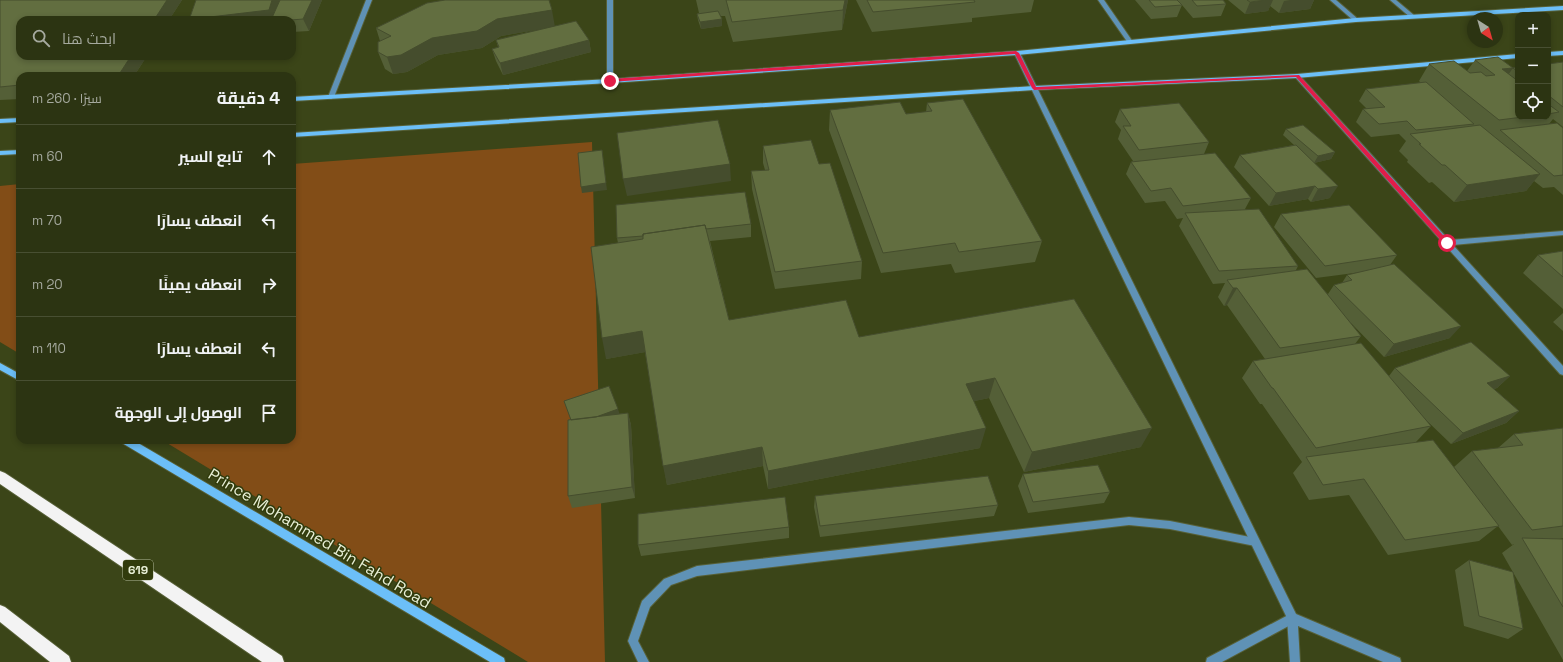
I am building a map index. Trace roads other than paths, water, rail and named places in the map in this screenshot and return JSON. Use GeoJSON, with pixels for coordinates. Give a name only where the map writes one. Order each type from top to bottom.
{"type":"FeatureCollection","features":[{"type":"Feature","properties":{"kind":"highway","name":"619"},"geometry":{"type":"LineString","coordinates":[[0,477],[276,662]]}},
{"type":"Feature","properties":{"kind":"highway"},"geometry":{"type":"LineString","coordinates":[[0,612],[63,662]]}},
{"type":"Feature","properties":{"kind":"street"},"geometry":{"type":"LineString","coordinates":[[331,96],[369,0]]}},
{"type":"Feature","properties":{"kind":"street"},"geometry":{"type":"LineString","coordinates":[[610,0],[610,81]]}},
{"type":"Feature","properties":{"kind":"street"},"geometry":{"type":"LineString","coordinates":[[1101,0],[1130,42]]}},
{"type":"Feature","properties":{"kind":"street"},"geometry":{"type":"LineString","coordinates":[[1334,0],[1356,20]]}},
{"type":"Feature","properties":{"kind":"street"},"geometry":{"type":"LineString","coordinates":[[1393,0],[1413,17]]}},
{"type":"Feature","properties":{"kind":"street"},"geometry":{"type":"LineString","coordinates":[[296,99],[610,81],[1016,53],[1356,20],[1563,8]]}},
{"type":"Feature","properties":{"kind":"street"},"geometry":{"type":"LineString","coordinates":[[1016,53],[1292,618],[1295,662]]}},
{"type":"Feature","properties":{"kind":"street"},"geometry":{"type":"LineString","coordinates":[[1551,54],[1563,53]]}},
{"type":"Feature","properties":{"kind":"street"},"geometry":{"type":"LineString","coordinates":[[296,135],[1034,88],[1297,76],[1515,56]]}},
{"type":"Feature","properties":{"kind":"street"},"geometry":{"type":"LineString","coordinates":[[1297,76],[1563,372]]}},
{"type":"Feature","properties":{"kind":"street"},"geometry":{"type":"LineString","coordinates":[[0,121],[16,120]]}},
{"type":"Feature","properties":{"kind":"street"},"geometry":{"type":"LineString","coordinates":[[0,153],[16,152]]}},
{"type":"Feature","properties":{"kind":"street"},"geometry":{"type":"LineString","coordinates":[[1447,243],[1563,233]]}},
{"type":"Feature","properties":{"kind":"street"},"geometry":{"type":"LineString","coordinates":[[0,366],[16,376]]}},
{"type":"Feature","properties":{"kind":"street","name":"Prince Mohammed Bin Fahd Road"},"geometry":{"type":"LineString","coordinates":[[132,444],[500,662]]}},
{"type":"Feature","properties":{"kind":"street"},"geometry":{"type":"LineString","coordinates":[[644,662],[633,641],[646,604],[668,582],[697,571],[1129,521],[1170,525],[1255,542]]}},
{"type":"Feature","properties":{"kind":"street"},"geometry":{"type":"LineString","coordinates":[[1211,662],[1292,618]]}},
{"type":"Feature","properties":{"kind":"street"},"geometry":{"type":"LineString","coordinates":[[1292,618],[1396,662]]}}]}
